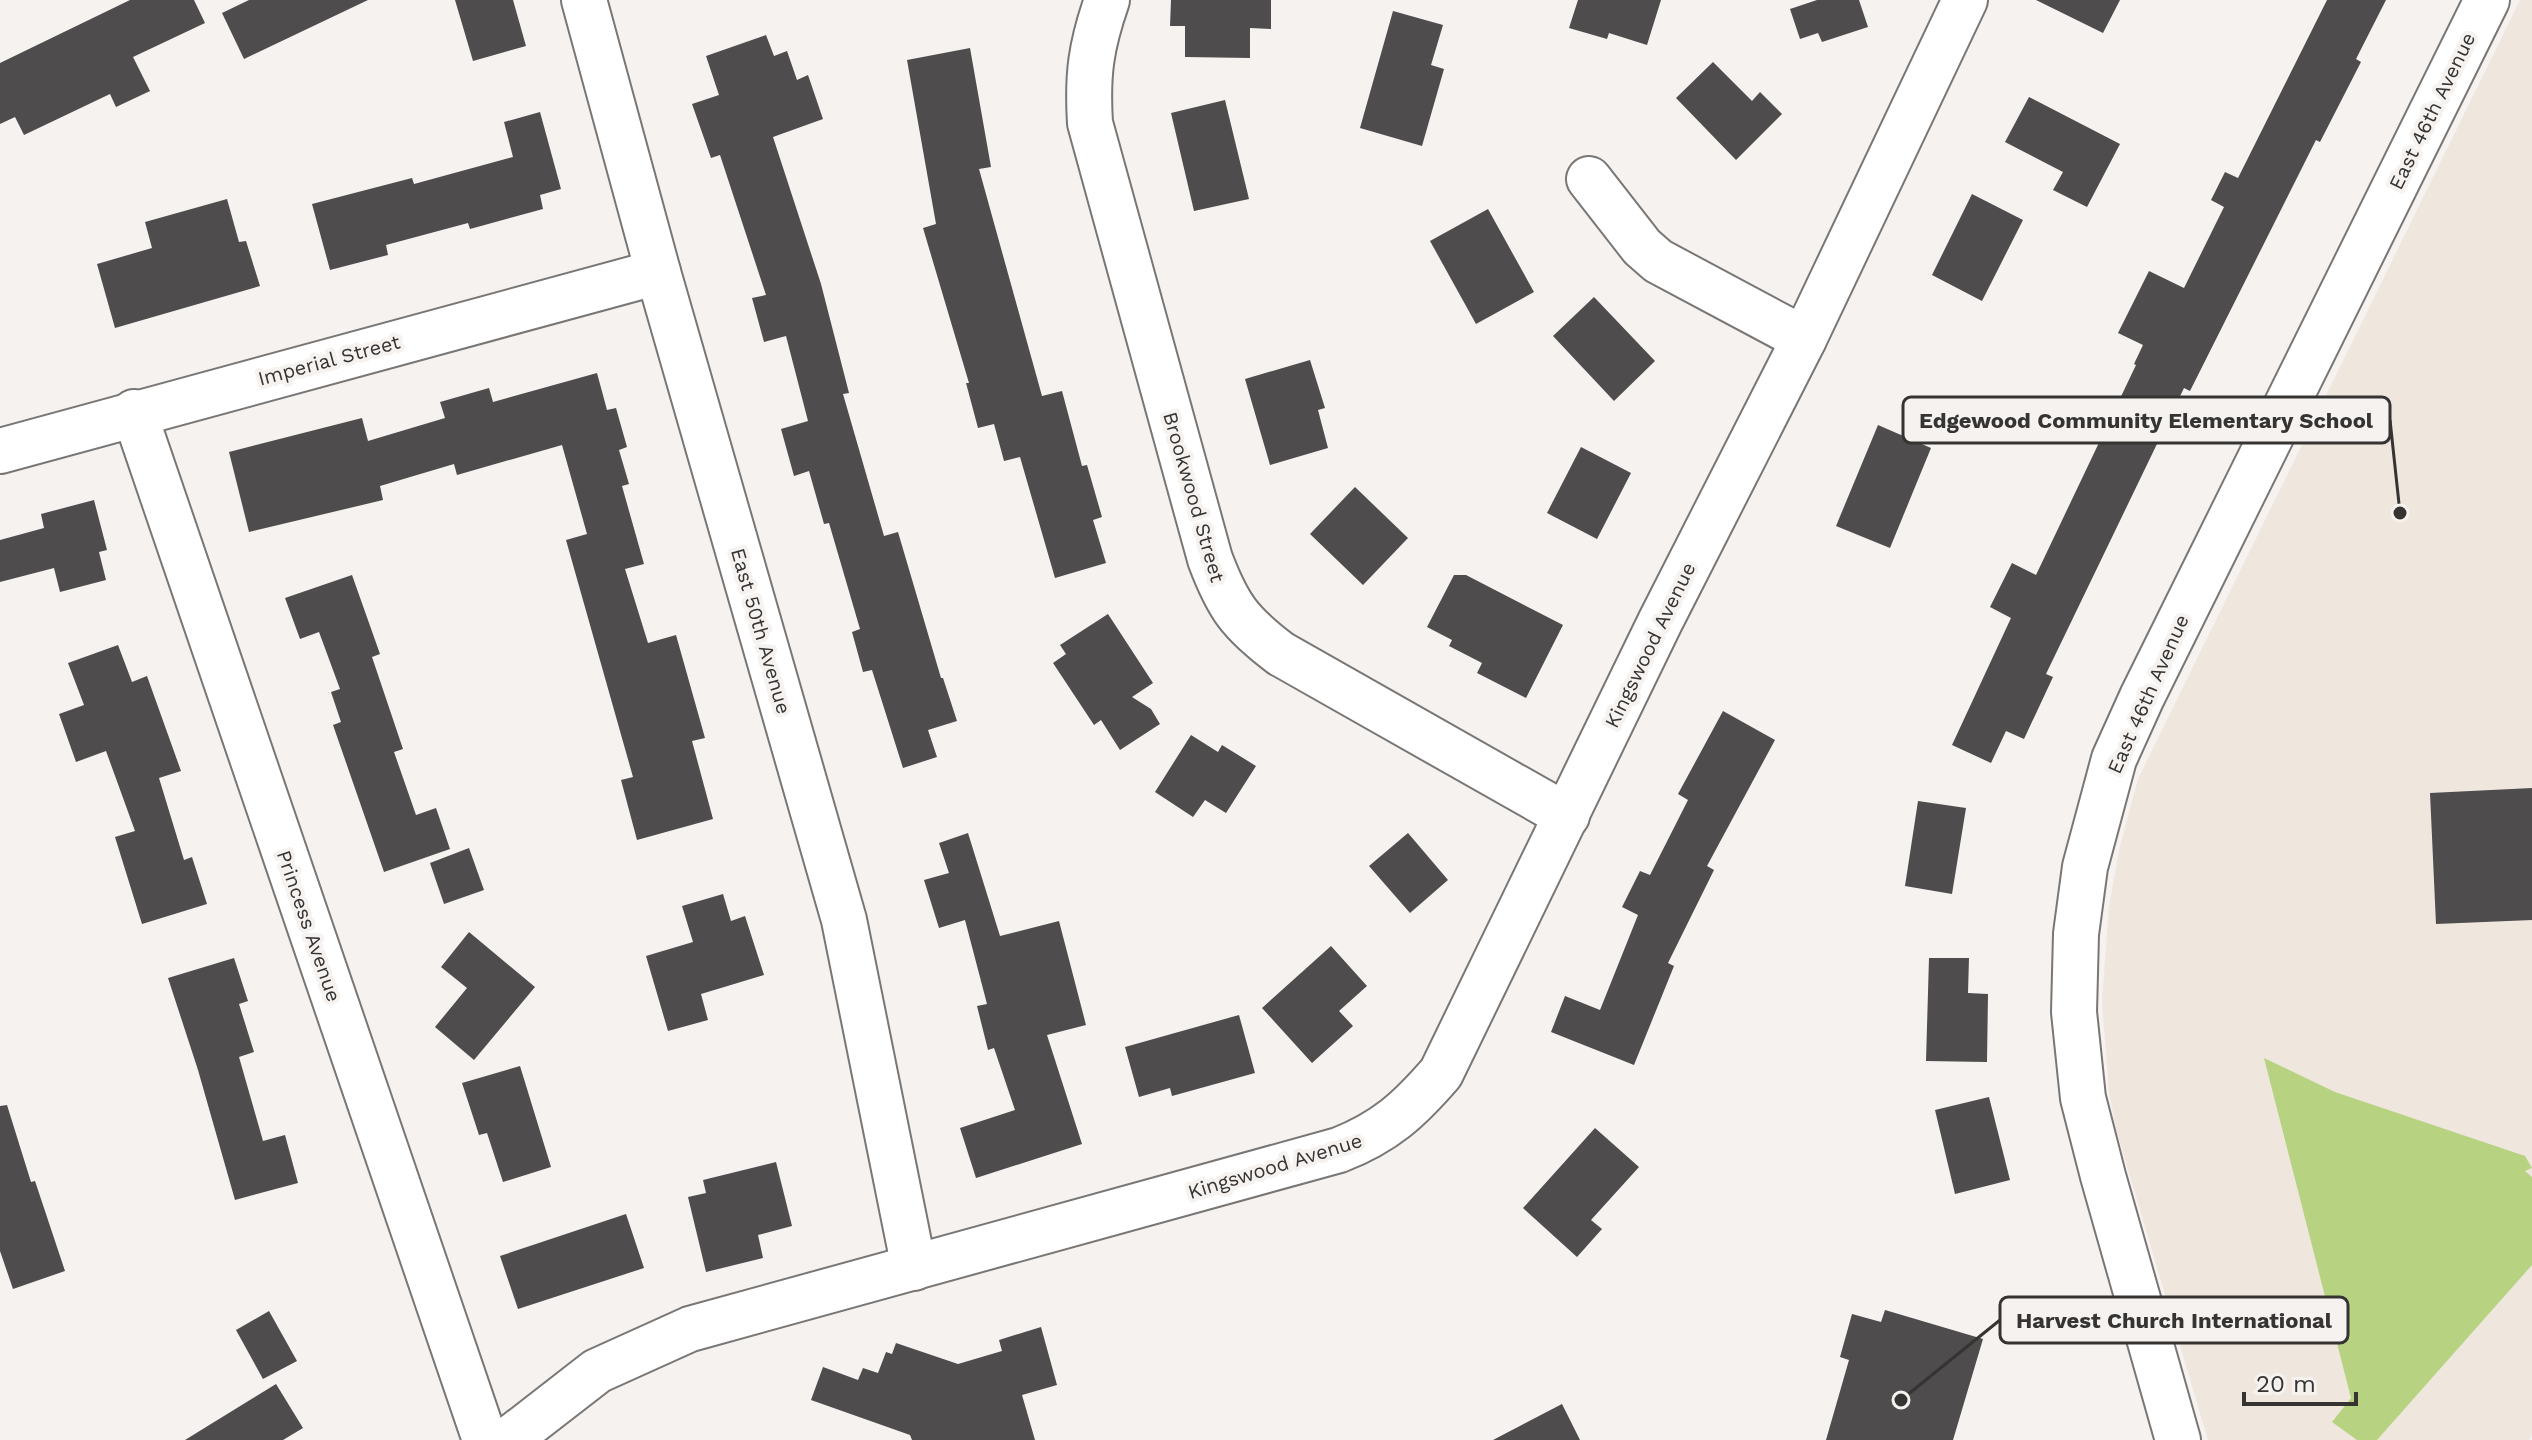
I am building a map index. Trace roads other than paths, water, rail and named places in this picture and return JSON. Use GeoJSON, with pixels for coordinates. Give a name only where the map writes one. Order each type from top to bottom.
{"type":"FeatureCollection","features":[{"type":"Feature","properties":{"kind":"street","name":"East 50th Avenue"},"geometry":{"type":"LineString","coordinates":[[584,0],[658,272],[844,920],[914,1268]]}},
{"type":"Feature","properties":{"kind":"street","name":"Brookwood Street"},"geometry":{"type":"LineString","coordinates":[[1107,0],[1090,55],[1090,123],[1210,559],[1223,593],[1240,620],[1281,654],[1567,816]]}},
{"type":"Feature","properties":{"kind":"street","name":"Kingswood Avenue"},"geometry":{"type":"LineString","coordinates":[[508,1440],[597,1371],[690,1329],[1339,1150],[1366,1140],[1394,1123],[1441,1073],[1660,622],[1804,339],[1965,0]]}},
{"type":"Feature","properties":{"kind":"street","name":"East 46th Avenue"},"geometry":{"type":"LineString","coordinates":[[2178,1440],[2081,1088],[2074,1012],[2076,934],[2085,867],[2114,759],[2142,697],[2487,0]]}},
{"type":"Feature","properties":{"kind":"street"},"geometry":{"type":"LineString","coordinates":[[1589,179],[1642,247],[1658,261],[1804,339]]}},
{"type":"Feature","properties":{"kind":"street","name":"Imperial Street"},"geometry":{"type":"LineString","coordinates":[[0,451],[134,412],[658,272]]}},
{"type":"Feature","properties":{"kind":"street","name":"Princess Avenue"},"geometry":{"type":"LineString","coordinates":[[134,412],[485,1440]]}},
{"type":"Feature","properties":{"kind":"place","name":"Edgewood Community Elementary School"},"geometry":{"type":"Point","coordinates":[2400,513]}},
{"type":"Feature","properties":{"kind":"place","name":"Harvest Church International"},"geometry":{"type":"Point","coordinates":[1901,1400]}}]}
